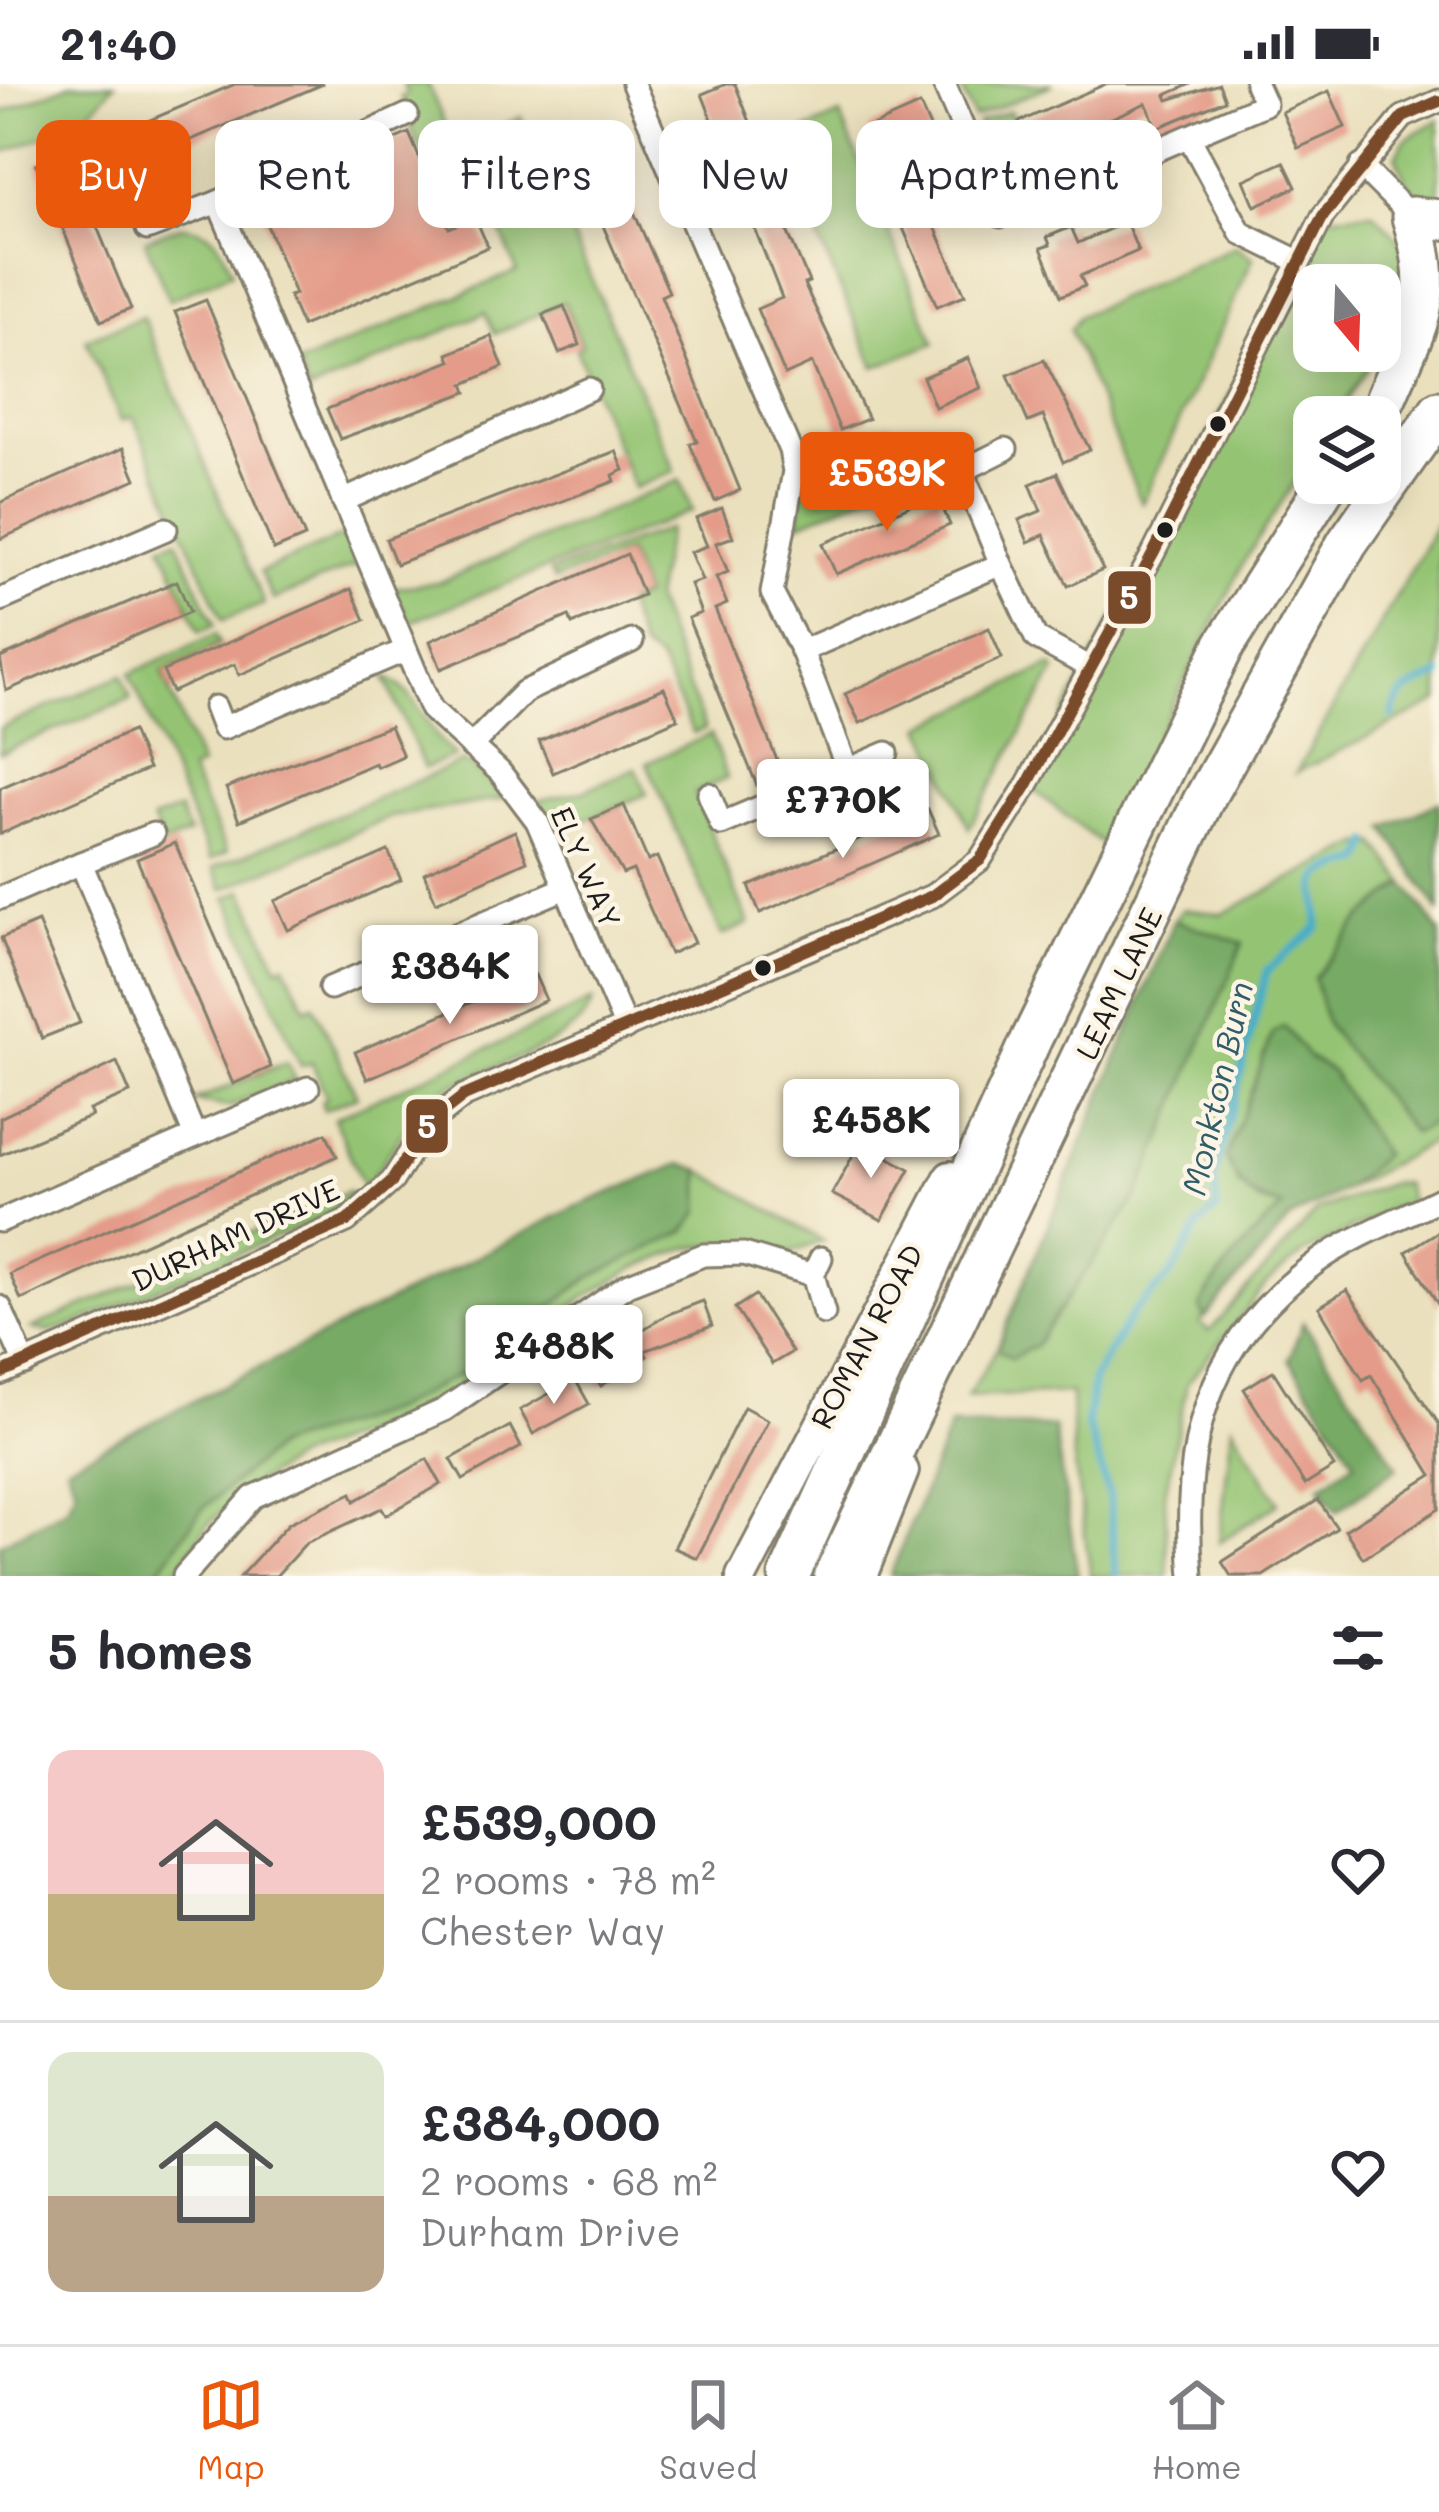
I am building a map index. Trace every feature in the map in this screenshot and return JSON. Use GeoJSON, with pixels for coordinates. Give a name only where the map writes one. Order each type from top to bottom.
{"type":"FeatureCollection","features":[{"type":"Feature","properties":{"kind":"highway"},"geometry":{"type":"LineString","coordinates":[[1384,396],[1423,310],[1428,285],[1426,219]]}},
{"type":"Feature","properties":{"kind":"highway"},"geometry":{"type":"LineString","coordinates":[[1388,396],[1439,334]]}},
{"type":"Feature","properties":{"kind":"highway","name":"LEAM LANE"},"geometry":{"type":"LineString","coordinates":[[834,1576],[986,1266],[1203,801],[1347,543],[1439,411]]}},
{"type":"Feature","properties":{"kind":"highway","name":"LEAM LANE"},"geometry":{"type":"LineString","coordinates":[[789,1576],[1032,1038],[1224,646],[1314,504]]}},
{"type":"Feature","properties":{"kind":"highway"},"geometry":{"type":"LineString","coordinates":[[874,1386],[876,1317]]}},
{"type":"Feature","properties":{"kind":"main road","name":"ROMAN ROAD"},"geometry":{"type":"LineString","coordinates":[[742,1576],[989,1104],[1032,1038]]}},
{"type":"Feature","properties":{"kind":"main road"},"geometry":{"type":"LineString","coordinates":[[860,1576],[986,1266]]}},
{"type":"Feature","properties":{"kind":"street"},"geometry":{"type":"LineString","coordinates":[[633,84],[790,450],[794,471],[772,593],[802,651],[848,771]]}},
{"type":"Feature","properties":{"kind":"street"},"geometry":{"type":"LineString","coordinates":[[944,84],[1001,215],[1264,104],[1256,84]]}},
{"type":"Feature","properties":{"kind":"street","name":"DURHAM DRIVE"},"geometry":{"type":"LineString","coordinates":[[0,1374],[347,1221],[392,1181],[428,1124],[464,1096],[932,896],[980,860],[1091,668],[1298,261],[1361,166],[1403,117],[1439,101]]}},
{"type":"Feature","properties":{"kind":"street"},"geometry":{"type":"LineString","coordinates":[[394,121],[407,115]]}},
{"type":"Feature","properties":{"kind":"street"},"geometry":{"type":"LineString","coordinates":[[1189,137],[1241,232],[1298,261]]}},
{"type":"Feature","properties":{"kind":"street"},"geometry":{"type":"LineString","coordinates":[[1361,166],[1426,219]]}},
{"type":"Feature","properties":{"kind":"street"},"geometry":{"type":"LineString","coordinates":[[147,229],[215,203]]}},
{"type":"Feature","properties":{"kind":"street","name":"ELY WAY"},"geometry":{"type":"LineString","coordinates":[[229,228],[430,709],[530,810],[626,1028]]}},
{"type":"Feature","properties":{"kind":"street"},"geometry":{"type":"LineString","coordinates":[[343,501],[589,389]]}},
{"type":"Feature","properties":{"kind":"street"},"geometry":{"type":"LineString","coordinates":[[1006,449],[962,471],[1036,638],[1091,668]]}},
{"type":"Feature","properties":{"kind":"street"},"geometry":{"type":"LineString","coordinates":[[0,600],[166,529]]}},
{"type":"Feature","properties":{"kind":"street"},"geometry":{"type":"LineString","coordinates":[[802,651],[1001,564]]}},
{"type":"Feature","properties":{"kind":"street"},"geometry":{"type":"LineString","coordinates":[[471,746],[524,692],[632,641]]}},
{"type":"Feature","properties":{"kind":"street"},"geometry":{"type":"LineString","coordinates":[[215,707],[223,728],[406,650]]}},
{"type":"Feature","properties":{"kind":"street"},"geometry":{"type":"LineString","coordinates":[[709,794],[722,824],[887,754]]}},
{"type":"Feature","properties":{"kind":"street"},"geometry":{"type":"LineString","coordinates":[[0,898],[153,834]]}},
{"type":"Feature","properties":{"kind":"street"},"geometry":{"type":"LineString","coordinates":[[81,863],[195,1136]]}},
{"type":"Feature","properties":{"kind":"street"},"geometry":{"type":"LineString","coordinates":[[330,988],[565,888]]}},
{"type":"Feature","properties":{"kind":"street"},"geometry":{"type":"LineString","coordinates":[[0,1222],[308,1088]]}},
{"type":"Feature","properties":{"kind":"street"},"geometry":{"type":"LineString","coordinates":[[1192,1576],[1187,1518],[1195,1428],[1220,1369],[1260,1311],[1318,1261],[1439,1199]]}},
{"type":"Feature","properties":{"kind":"street"},"geometry":{"type":"LineString","coordinates":[[184,1576],[254,1497],[443,1410],[627,1285],[703,1255],[744,1254],[817,1266],[824,1313]]}},
{"type":"Feature","properties":{"kind":"street"},"geometry":{"type":"LineString","coordinates":[[0,1306],[25,1364]]}},
{"type":"Feature","properties":{"kind":"green space"},"geometry":{"type":"Polygon","coordinates":[[[70,84],[115,84],[83,120],[36,120],[36,139],[0,154],[0,113],[70,84]]]}},
{"type":"Feature","properties":{"kind":"green space"},"geometry":{"type":"Polygon","coordinates":[[[403,84],[428,84],[443,120],[418,120],[418,144],[401,97],[407,94],[403,84]]]}},
{"type":"Feature","properties":{"kind":"green space"},"geometry":{"type":"Polygon","coordinates":[[[959,84],[1053,84],[974,118],[959,84]]]}},
{"type":"Feature","properties":{"kind":"green space"},"geometry":{"type":"Polygon","coordinates":[[[1010,111],[1014,120],[986,120],[1010,111]]]}},
{"type":"Feature","properties":{"kind":"green space"},"geometry":{"type":"Polygon","coordinates":[[[840,115],[856,153],[856,228],[887,228],[935,343],[875,367],[814,228],[832,228],[829,120],[840,115]]]}},
{"type":"Feature","properties":{"kind":"green space"},"geometry":{"type":"Polygon","coordinates":[[[1439,120],[1439,208],[1412,188],[1396,157],[1404,140],[1439,120]]]}},
{"type":"Feature","properties":{"kind":"green space"},"geometry":{"type":"Polygon","coordinates":[[[1373,212],[1409,250],[1411,299],[1401,315],[1401,264],[1298,264],[1323,216],[1373,212]]]}},
{"type":"Feature","properties":{"kind":"green space"},"geometry":{"type":"Polygon","coordinates":[[[175,228],[201,230],[215,239],[232,272],[169,300],[145,240],[175,228]]]}},
{"type":"Feature","properties":{"kind":"green space"},"geometry":{"type":"Polygon","coordinates":[[[499,228],[569,228],[675,471],[634,488],[576,349],[582,346],[564,302],[495,334],[485,313],[309,392],[298,364],[517,271],[499,228]]]}},
{"type":"Feature","properties":{"kind":"green space"},"geometry":{"type":"Polygon","coordinates":[[[1236,246],[1253,258],[1142,504],[1070,330],[1079,316],[1236,246]]]}},
{"type":"Feature","properties":{"kind":"green space"},"geometry":{"type":"Polygon","coordinates":[[[1293,274],[1293,372],[1365,372],[1349,396],[1293,396],[1293,485],[1246,558],[1103,845],[1027,785],[1293,274]]]}},
{"type":"Feature","properties":{"kind":"green space"},"geometry":{"type":"Polygon","coordinates":[[[143,317],[264,604],[223,620],[133,417],[121,420],[86,339],[143,317]]]}},
{"type":"Feature","properties":{"kind":"green space"},"geometry":{"type":"Polygon","coordinates":[[[889,426],[911,476],[798,524],[807,461],[889,426]]]}},
{"type":"Feature","properties":{"kind":"green space"},"geometry":{"type":"Polygon","coordinates":[[[680,480],[692,511],[408,623],[392,588],[440,582],[680,480]]]}},
{"type":"Feature","properties":{"kind":"green space"},"geometry":{"type":"Polygon","coordinates":[[[1439,521],[1439,701],[1296,773],[1439,521]]]}},
{"type":"Feature","properties":{"kind":"green space"},"geometry":{"type":"Polygon","coordinates":[[[668,529],[654,598],[705,729],[693,733],[659,661],[641,649],[626,605],[644,596],[627,552],[554,580],[550,572],[668,529]]]}},
{"type":"Feature","properties":{"kind":"green space"},"geometry":{"type":"Polygon","coordinates":[[[343,536],[357,565],[273,600],[260,572],[343,536]]]}},
{"type":"Feature","properties":{"kind":"green space"},"geometry":{"type":"Polygon","coordinates":[[[177,539],[215,625],[200,631],[162,545],[177,539]]]}},
{"type":"Feature","properties":{"kind":"green space"},"geometry":{"type":"Polygon","coordinates":[[[216,634],[220,643],[162,671],[200,766],[190,771],[227,852],[210,860],[130,674],[216,634]]]}},
{"type":"Feature","properties":{"kind":"green space"},"geometry":{"type":"Polygon","coordinates":[[[1050,666],[1056,669],[969,828],[923,726],[1050,666]]]}},
{"type":"Feature","properties":{"kind":"green space"},"geometry":{"type":"Polygon","coordinates":[[[122,675],[131,699],[0,753],[0,728],[122,675]]]}},
{"type":"Feature","properties":{"kind":"green space"},"geometry":{"type":"Polygon","coordinates":[[[385,677],[406,692],[455,756],[424,768],[385,677]]]}},
{"type":"Feature","properties":{"kind":"green space"},"geometry":{"type":"Polygon","coordinates":[[[711,734],[727,778],[695,793],[749,924],[722,935],[647,763],[711,734]]]}},
{"type":"Feature","properties":{"kind":"green space"},"geometry":{"type":"Polygon","coordinates":[[[464,761],[508,798],[390,817],[223,889],[213,868],[464,761]]]}},
{"type":"Feature","properties":{"kind":"green space"},"geometry":{"type":"Polygon","coordinates":[[[636,768],[647,794],[553,833],[537,801],[583,791],[636,768]]]}},
{"type":"Feature","properties":{"kind":"green space"},"geometry":{"type":"Polygon","coordinates":[[[1439,802],[1439,911],[1385,828],[1439,802]]]}},
{"type":"Feature","properties":{"kind":"green space"},"geometry":{"type":"Polygon","coordinates":[[[179,810],[189,834],[104,869],[116,857],[161,838],[152,820],[179,810]]]}},
{"type":"Feature","properties":{"kind":"green space"},"geometry":{"type":"Polygon","coordinates":[[[1376,843],[1405,883],[1363,917],[1314,978],[1412,1133],[1439,1121],[1439,1138],[1346,1189],[1383,1154],[1332,1072],[1308,1057],[1284,1027],[1237,1183],[1259,1202],[1284,1206],[1215,1282],[1200,1307],[1205,1318],[1200,1323],[1209,1332],[1318,1210],[1391,1183],[1404,1183],[1410,1200],[1304,1253],[1267,1283],[1187,1384],[1165,1494],[1168,1576],[1091,1576],[1073,1452],[1071,1393],[967,1397],[997,1349],[1012,1357],[1242,943],[1174,920],[1183,909],[1222,914],[1361,844],[1376,843]]]}},
{"type":"Feature","properties":{"kind":"green space"},"geometry":{"type":"Polygon","coordinates":[[[1405,883],[1439,932],[1439,1121],[1413,1133],[1327,1026],[1314,978],[1363,917],[1405,883]]]}},
{"type":"Feature","properties":{"kind":"green space"},"geometry":{"type":"Polygon","coordinates":[[[243,890],[278,967],[285,964],[306,1008],[314,1005],[357,1096],[324,1110],[321,1101],[327,1098],[312,1063],[301,1066],[227,898],[243,890]]]}},
{"type":"Feature","properties":{"kind":"green space"},"geometry":{"type":"Polygon","coordinates":[[[1174,920],[1243,943],[1139,1194],[1035,1346],[1012,1358],[997,1349],[1174,920]]]}},
{"type":"Feature","properties":{"kind":"green space"},"geometry":{"type":"Polygon","coordinates":[[[593,1001],[570,1031],[551,1043],[433,1097],[364,1188],[334,1118],[593,1001]]]}},
{"type":"Feature","properties":{"kind":"green space"},"geometry":{"type":"Polygon","coordinates":[[[1284,1026],[1308,1057],[1332,1072],[1383,1155],[1346,1189],[1291,1218],[1205,1318],[1200,1307],[1215,1283],[1283,1207],[1248,1191],[1226,1158],[1273,1033],[1284,1026]]]}},
{"type":"Feature","properties":{"kind":"green space"},"geometry":{"type":"Polygon","coordinates":[[[287,1062],[295,1080],[229,1107],[194,1101],[287,1062]]]}},
{"type":"Feature","properties":{"kind":"green space"},"geometry":{"type":"Polygon","coordinates":[[[680,1164],[700,1170],[700,1212],[684,1232],[589,1278],[465,1371],[391,1410],[277,1446],[202,1509],[155,1576],[0,1576],[0,1544],[68,1507],[76,1488],[66,1466],[573,1208],[680,1164]]]}},
{"type":"Feature","properties":{"kind":"green space"},"geometry":{"type":"Polygon","coordinates":[[[700,1170],[823,1241],[788,1254],[726,1243],[687,1248],[635,1268],[582,1299],[441,1404],[294,1459],[258,1482],[209,1523],[173,1576],[155,1576],[202,1509],[277,1446],[391,1410],[465,1371],[589,1278],[684,1232],[700,1212],[700,1170]]]}},
{"type":"Feature","properties":{"kind":"green space"},"geometry":{"type":"Polygon","coordinates":[[[349,1191],[352,1199],[327,1215],[76,1324],[49,1332],[32,1328],[349,1191]]]}},
{"type":"Feature","properties":{"kind":"green space"},"geometry":{"type":"Polygon","coordinates":[[[1303,1322],[1398,1467],[1337,1511],[1320,1486],[1355,1461],[1289,1359],[1303,1322]]]}},
{"type":"Feature","properties":{"kind":"green space"},"geometry":{"type":"Polygon","coordinates":[[[1232,1425],[1279,1503],[1219,1542],[1232,1425]]]}},
{"type":"Feature","properties":{"kind":"green space"},"geometry":{"type":"Polygon","coordinates":[[[950,1426],[1054,1427],[1078,1576],[890,1576],[950,1426]]]}},
{"type":"Feature","properties":{"kind":"building"},"geometry":{"type":"Polygon","coordinates":[[[235,84],[323,84],[238,120],[215,120],[215,130],[191,140],[191,120],[150,120],[235,84]]]}},
{"type":"Feature","properties":{"kind":"building"},"geometry":{"type":"Polygon","coordinates":[[[735,84],[749,120],[712,120],[702,94],[735,84]]]}},
{"type":"Feature","properties":{"kind":"building"},"geometry":{"type":"Polygon","coordinates":[[[1106,84],[1191,84],[1166,95],[1168,100],[1219,84],[1225,100],[1162,126],[1146,103],[1108,120],[1024,120],[1106,84]]]}},
{"type":"Feature","properties":{"kind":"building"},"geometry":{"type":"Polygon","coordinates":[[[1329,91],[1345,127],[1298,148],[1282,112],[1329,91]]]}},
{"type":"Feature","properties":{"kind":"building"},"geometry":{"type":"Polygon","coordinates":[[[920,105],[927,120],[886,120],[920,105]]]}},
{"type":"Feature","properties":{"kind":"building"},"geometry":{"type":"Polygon","coordinates":[[[409,133],[418,154],[418,228],[480,228],[488,247],[302,326],[289,296],[295,294],[268,228],[394,228],[394,140],[409,133]]]}},
{"type":"Feature","properties":{"kind":"building"},"geometry":{"type":"Polygon","coordinates":[[[1284,162],[1296,187],[1255,206],[1244,180],[1284,162]]]}},
{"type":"Feature","properties":{"kind":"building"},"geometry":{"type":"Polygon","coordinates":[[[635,214],[669,292],[661,296],[740,490],[715,501],[690,444],[697,441],[604,228],[635,228],[635,214]]]}},
{"type":"Feature","properties":{"kind":"building"},"geometry":{"type":"Polygon","coordinates":[[[62,228],[97,228],[131,309],[101,321],[62,228]]]}},
{"type":"Feature","properties":{"kind":"building"},"geometry":{"type":"Polygon","coordinates":[[[755,228],[786,228],[809,282],[804,284],[868,419],[840,430],[812,363],[785,375],[757,309],[782,298],[755,228]]]}},
{"type":"Feature","properties":{"kind":"building"},"geometry":{"type":"Polygon","coordinates":[[[903,228],[936,228],[965,295],[937,306],[903,228]]]}},
{"type":"Feature","properties":{"kind":"building"},"geometry":{"type":"Polygon","coordinates":[[[1069,228],[1078,243],[1112,228],[1128,228],[1138,251],[1080,276],[1085,286],[1061,296],[1041,248],[1050,245],[1047,237],[1069,228]]]}},
{"type":"Feature","properties":{"kind":"building"},"geometry":{"type":"Polygon","coordinates":[[[206,300],[305,537],[274,550],[175,312],[206,300]]]}},
{"type":"Feature","properties":{"kind":"building"},"geometry":{"type":"Polygon","coordinates":[[[564,306],[580,345],[559,353],[543,314],[564,306]]]}},
{"type":"Feature","properties":{"kind":"building"},"geometry":{"type":"Polygon","coordinates":[[[491,336],[503,367],[464,384],[467,392],[340,439],[327,409],[451,361],[448,354],[491,336]]]}},
{"type":"Feature","properties":{"kind":"building"},"geometry":{"type":"Polygon","coordinates":[[[968,358],[981,388],[935,407],[923,377],[968,358]]]}},
{"type":"Feature","properties":{"kind":"building"},"geometry":{"type":"Polygon","coordinates":[[[1044,360],[1090,450],[1063,462],[1043,416],[1028,422],[1008,375],[1044,360]]]}},
{"type":"Feature","properties":{"kind":"building"},"geometry":{"type":"Polygon","coordinates":[[[123,448],[136,479],[0,539],[0,503],[123,448]]]}},
{"type":"Feature","properties":{"kind":"building"},"geometry":{"type":"Polygon","coordinates":[[[616,451],[624,470],[613,475],[615,481],[396,564],[386,539],[616,451]]]}},
{"type":"Feature","properties":{"kind":"building"},"geometry":{"type":"Polygon","coordinates":[[[1057,473],[1103,570],[1068,586],[1044,535],[1028,542],[1019,520],[1041,511],[1030,484],[1057,473]]]}},
{"type":"Feature","properties":{"kind":"building"},"geometry":{"type":"Polygon","coordinates":[[[937,494],[950,525],[836,574],[823,544],[937,494]]]}},
{"type":"Feature","properties":{"kind":"building"},"geometry":{"type":"Polygon","coordinates":[[[722,508],[733,537],[716,543],[728,572],[716,577],[727,604],[715,609],[784,777],[758,788],[688,618],[701,613],[690,584],[702,580],[690,552],[707,546],[696,519],[722,508]]]}},
{"type":"Feature","properties":{"kind":"building"},"geometry":{"type":"Polygon","coordinates":[[[627,554],[643,595],[572,624],[569,616],[441,669],[430,641],[627,554]]]}},
{"type":"Feature","properties":{"kind":"building"},"geometry":{"type":"Polygon","coordinates":[[[177,581],[190,612],[6,691],[0,658],[177,581]]]}},
{"type":"Feature","properties":{"kind":"building"},"geometry":{"type":"Polygon","coordinates":[[[351,589],[365,620],[239,675],[235,664],[172,692],[163,671],[351,589]]]}},
{"type":"Feature","properties":{"kind":"building"},"geometry":{"type":"Polygon","coordinates":[[[989,628],[1002,658],[860,723],[845,694],[989,628]]]}},
{"type":"Feature","properties":{"kind":"building"},"geometry":{"type":"Polygon","coordinates":[[[664,688],[678,719],[553,773],[539,741],[664,688]]]}},
{"type":"Feature","properties":{"kind":"building"},"geometry":{"type":"Polygon","coordinates":[[[390,726],[403,756],[377,767],[375,763],[239,821],[226,788],[390,726]]]}},
{"type":"Feature","properties":{"kind":"building"},"geometry":{"type":"Polygon","coordinates":[[[132,731],[148,769],[0,834],[0,788],[132,731]]]}},
{"type":"Feature","properties":{"kind":"building"},"geometry":{"type":"Polygon","coordinates":[[[624,805],[648,861],[657,857],[694,943],[670,954],[633,870],[623,874],[591,819],[624,805]]]}},
{"type":"Feature","properties":{"kind":"building"},"geometry":{"type":"Polygon","coordinates":[[[928,809],[939,834],[760,913],[749,886],[928,809]]]}},
{"type":"Feature","properties":{"kind":"building"},"geometry":{"type":"Polygon","coordinates":[[[515,831],[527,861],[436,902],[424,873],[515,831]]]}},
{"type":"Feature","properties":{"kind":"building"},"geometry":{"type":"Polygon","coordinates":[[[175,843],[271,1067],[233,1084],[137,859],[175,843]]]}},
{"type":"Feature","properties":{"kind":"building"},"geometry":{"type":"Polygon","coordinates":[[[388,851],[401,880],[288,930],[275,901],[388,851]]]}},
{"type":"Feature","properties":{"kind":"building"},"geometry":{"type":"Polygon","coordinates":[[[38,922],[80,1023],[42,1038],[1,938],[38,922]]]}},
{"type":"Feature","properties":{"kind":"building"},"geometry":{"type":"Polygon","coordinates":[[[535,975],[546,1000],[367,1079],[355,1052],[535,975]]]}},
{"type":"Feature","properties":{"kind":"building"},"geometry":{"type":"Polygon","coordinates":[[[117,1062],[130,1093],[89,1110],[92,1116],[0,1155],[0,1118],[117,1062]]]}},
{"type":"Feature","properties":{"kind":"building"},"geometry":{"type":"Polygon","coordinates":[[[326,1133],[337,1156],[21,1300],[10,1274],[326,1133]]]}},
{"type":"Feature","properties":{"kind":"building"},"geometry":{"type":"Polygon","coordinates":[[[860,1142],[910,1169],[882,1220],[832,1194],[860,1142]]]}},
{"type":"Feature","properties":{"kind":"building"},"geometry":{"type":"Polygon","coordinates":[[[1439,1231],[1439,1306],[1406,1252],[1439,1231]]]}},
{"type":"Feature","properties":{"kind":"building"},"geometry":{"type":"Polygon","coordinates":[[[1347,1290],[1439,1424],[1439,1509],[1363,1558],[1345,1530],[1432,1475],[1371,1375],[1363,1380],[1319,1307],[1347,1290]]]}},
{"type":"Feature","properties":{"kind":"building"},"geometry":{"type":"Polygon","coordinates":[[[755,1295],[792,1352],[772,1364],[735,1308],[755,1295]]]}},
{"type":"Feature","properties":{"kind":"building"},"geometry":{"type":"Polygon","coordinates":[[[703,1301],[712,1326],[644,1351],[647,1356],[601,1386],[587,1365],[666,1315],[703,1301]]]}},
{"type":"Feature","properties":{"kind":"building"},"geometry":{"type":"Polygon","coordinates":[[[1273,1371],[1334,1467],[1305,1485],[1244,1389],[1273,1371]]]}},
{"type":"Feature","properties":{"kind":"building"},"geometry":{"type":"Polygon","coordinates":[[[575,1379],[589,1404],[533,1434],[520,1410],[575,1379]]]}},
{"type":"Feature","properties":{"kind":"building"},"geometry":{"type":"Polygon","coordinates":[[[744,1407],[768,1420],[697,1558],[674,1548],[744,1407]]]}},
{"type":"Feature","properties":{"kind":"building"},"geometry":{"type":"Polygon","coordinates":[[[510,1426],[521,1447],[463,1480],[451,1459],[510,1426]]]}},
{"type":"Feature","properties":{"kind":"building"},"geometry":{"type":"Polygon","coordinates":[[[427,1459],[441,1484],[386,1515],[382,1508],[306,1543],[276,1576],[240,1576],[289,1523],[352,1493],[355,1501],[427,1459]]]}},
{"type":"Feature","properties":{"kind":"building"},"geometry":{"type":"Polygon","coordinates":[[[1318,1500],[1337,1528],[1263,1576],[1231,1576],[1222,1562],[1318,1500]]]}},
{"type":"Feature","properties":{"kind":"waterway","name":"Monkton Burn"},"geometry":{"type":"LineString","coordinates":[[1393,716],[1403,694],[1439,675]]}},
{"type":"Feature","properties":{"kind":"waterway","name":"Monkton Burn"},"geometry":{"type":"LineString","coordinates":[[1116,1576],[1109,1495],[1087,1423],[1094,1377],[1132,1314],[1172,1274],[1198,1227],[1217,1208],[1214,1177],[1267,970],[1318,928],[1317,888],[1322,875],[1363,861],[1370,842]]}},
{"type":"Feature","properties":{"kind":"transit line","name":"5"},"geometry":{"type":"LineString","coordinates":[[0,1374],[347,1221],[392,1181],[428,1124],[464,1096],[932,896],[980,860],[1027,785],[1153,554],[1323,216],[1403,117],[1439,101]]}}]}
